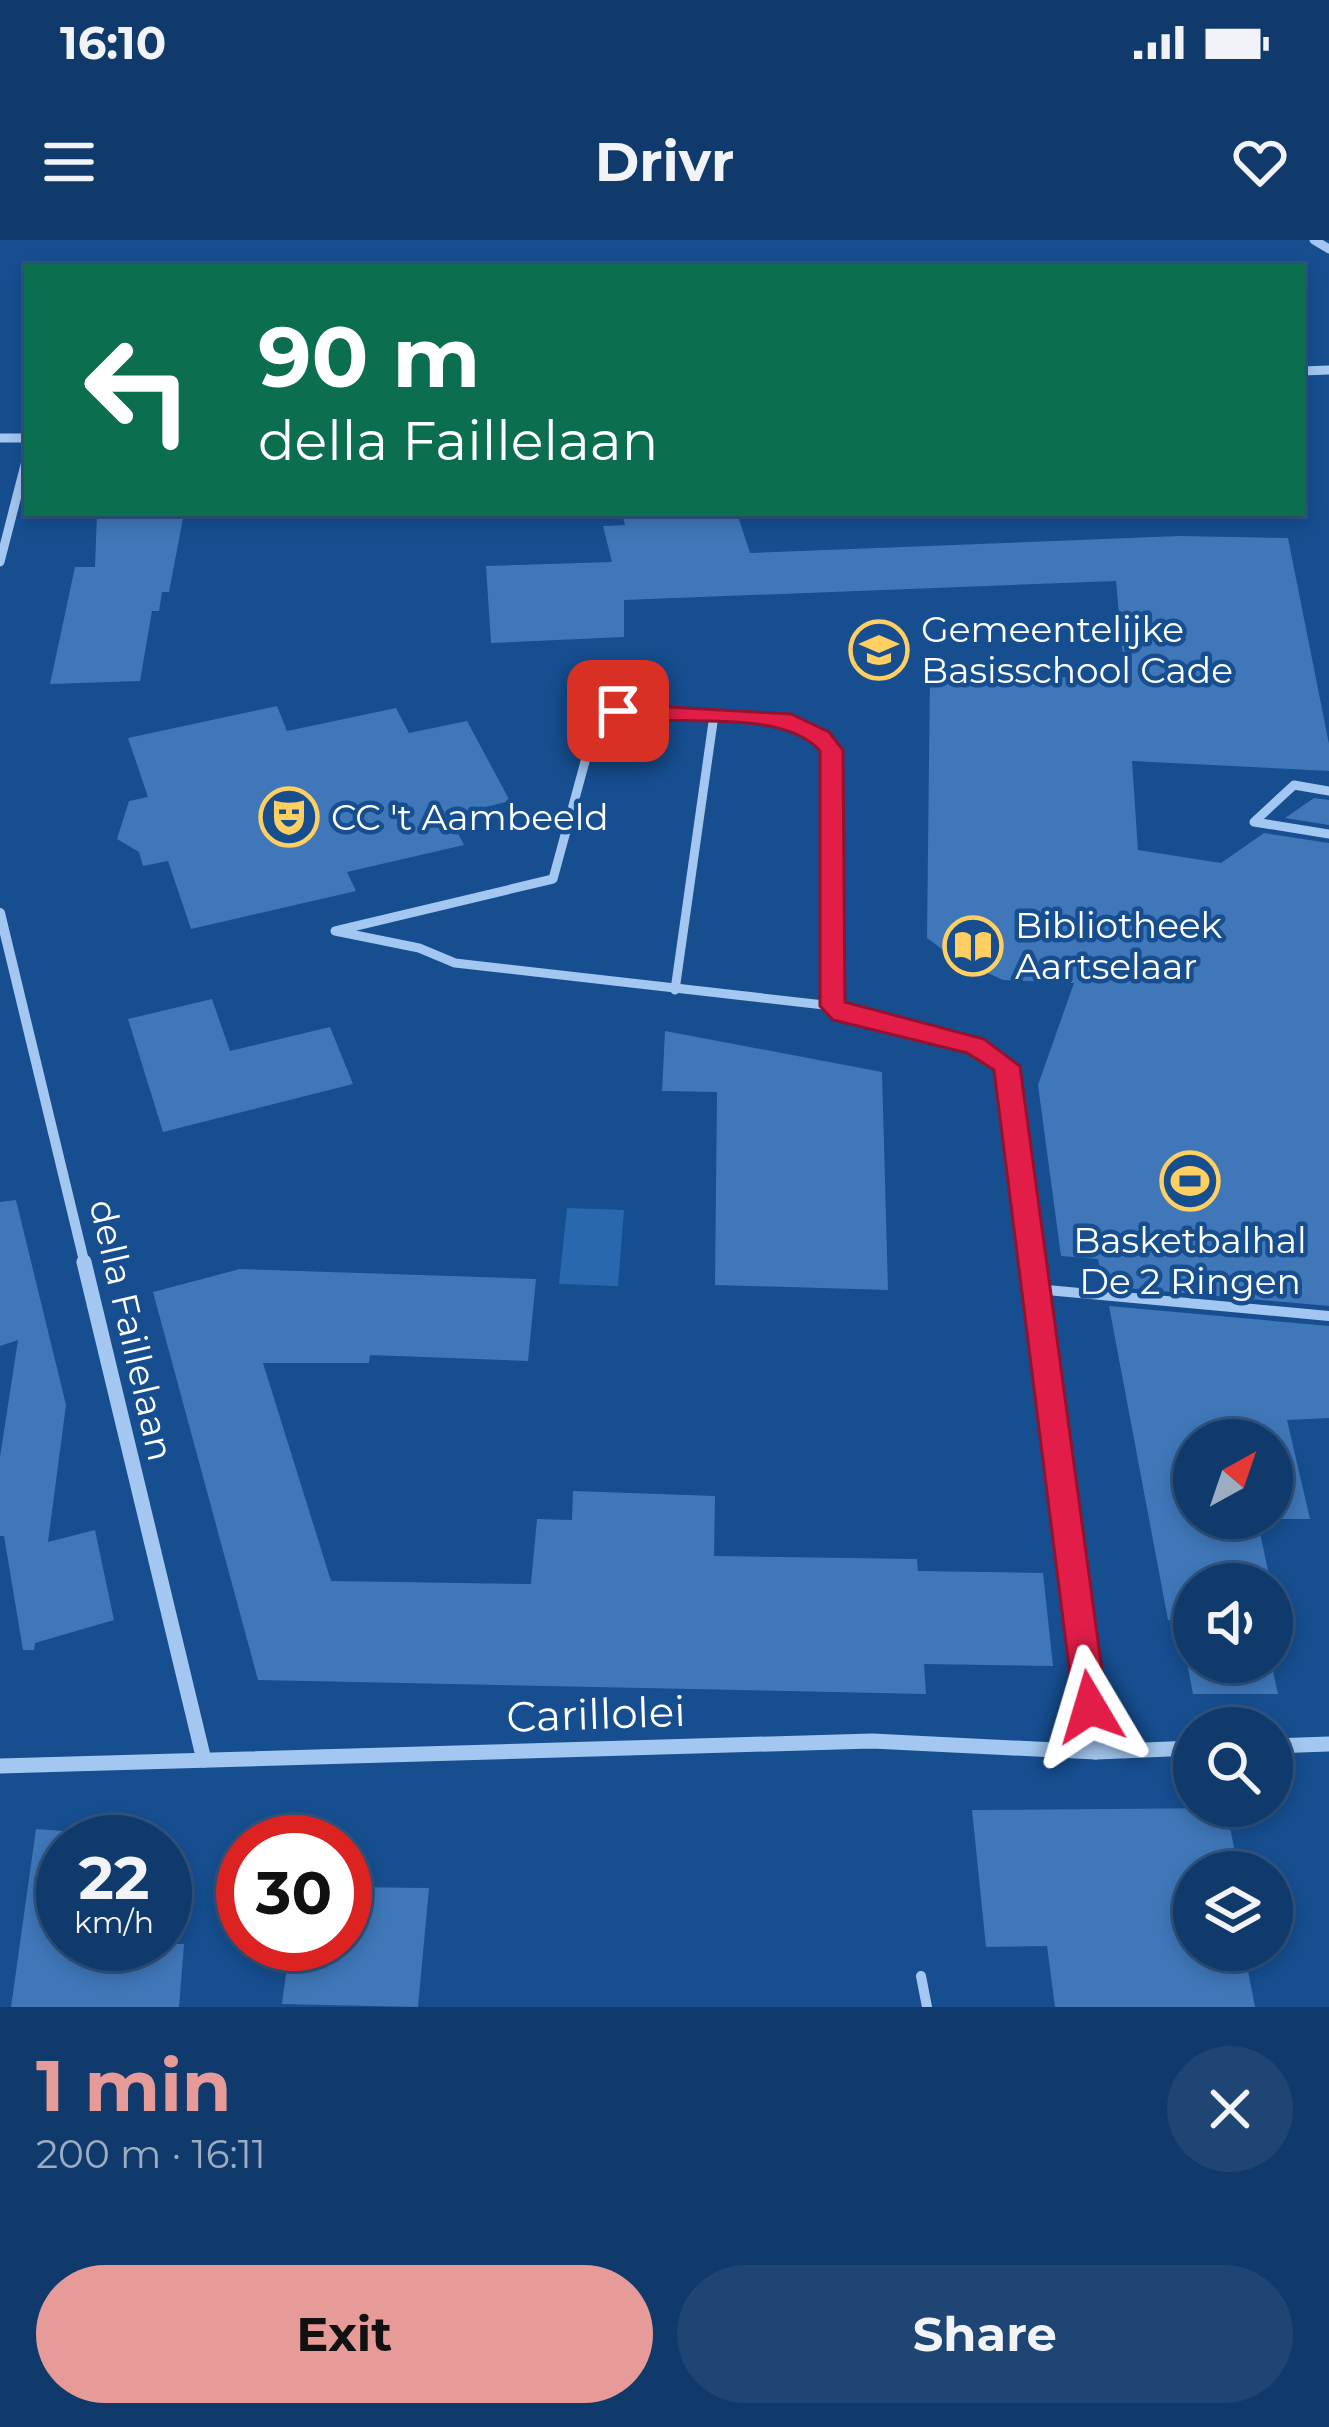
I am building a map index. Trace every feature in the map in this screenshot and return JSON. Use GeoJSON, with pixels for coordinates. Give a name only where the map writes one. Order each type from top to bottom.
{"type":"FeatureCollection","features":[{"type":"Feature","properties":{"kind":"street"},"geometry":{"type":"LineString","coordinates":[[1315,240],[1329,249]]}},
{"type":"Feature","properties":{"kind":"street"},"geometry":{"type":"LineString","coordinates":[[0,562],[24,469]]}},
{"type":"Feature","properties":{"kind":"street","name":"della Faillelaan"},"geometry":{"type":"LineString","coordinates":[[0,914],[204,1760]]}},
{"type":"Feature","properties":{"kind":"street"},"geometry":{"type":"LineString","coordinates":[[832,1006],[842,1014],[975,1046],[1007,1066],[1096,1751]]}},
{"type":"Feature","properties":{"kind":"street","name":"Carillolei"},"geometry":{"type":"LineString","coordinates":[[0,1766],[872,1741],[1096,1751],[1173,1749]]}},
{"type":"Feature","properties":{"kind":"street"},"geometry":{"type":"LineString","coordinates":[[1293,1745],[1329,1744]]}},
{"type":"Feature","properties":{"kind":"lane"},"geometry":{"type":"LineString","coordinates":[[618,711],[714,716],[791,721],[809,727],[832,750],[832,1006],[455,963],[419,947],[335,931],[553,879],[595,725],[618,711]]}},
{"type":"Feature","properties":{"kind":"lane"},"geometry":{"type":"LineString","coordinates":[[675,990],[714,716]]}},
{"type":"Feature","properties":{"kind":"lane"},"geometry":{"type":"LineString","coordinates":[[1329,791],[1294,784],[1254,822],[1329,833]]}},
{"type":"Feature","properties":{"kind":"lane"},"geometry":{"type":"LineString","coordinates":[[1036,1289],[1329,1316]]}},
{"type":"Feature","properties":{"kind":"lane"},"geometry":{"type":"LineString","coordinates":[[921,1976],[927,2007]]}},
{"type":"Feature","properties":{"kind":"shaded area"},"geometry":{"type":"Polygon","coordinates":[[[567,1208],[624,1210],[618,1286],[559,1284],[567,1208]]]}},
{"type":"Feature","properties":{"kind":"building"},"geometry":{"type":"Polygon","coordinates":[[[97,516],[183,516],[169,592],[162,592],[159,611],[152,611],[140,681],[50,684],[75,567],[95,567],[97,516]]]}},
{"type":"Feature","properties":{"kind":"building"},"geometry":{"type":"Polygon","coordinates":[[[623,516],[738,516],[750,553],[1179,536],[1288,538],[1329,744],[1329,771],[1132,761],[1138,850],[1221,863],[1264,833],[1329,843],[1329,1306],[1104,1286],[1098,1259],[1061,1256],[1038,1085],[1074,983],[1003,980],[951,956],[927,938],[930,673],[1125,679],[1116,581],[624,600],[624,637],[491,643],[486,566],[612,562],[603,526],[625,525],[623,516]]]}},
{"type":"Feature","properties":{"kind":"building","name":"CC 't Aambeeld"},"geometry":{"type":"Polygon","coordinates":[[[277,706],[287,731],[396,708],[409,733],[467,721],[510,801],[449,816],[464,845],[347,872],[356,891],[191,929],[168,861],[143,866],[139,852],[117,839],[129,801],[148,797],[128,738],[277,706]]]}},
{"type":"Feature","properties":{"kind":"building"},"geometry":{"type":"Polygon","coordinates":[[[1314,798],[1329,800],[1329,825],[1285,818],[1314,798]]]}},
{"type":"Feature","properties":{"kind":"building"},"geometry":{"type":"Polygon","coordinates":[[[212,999],[230,1051],[330,1027],[353,1084],[163,1132],[128,1019],[212,999]]]}},
{"type":"Feature","properties":{"kind":"building"},"geometry":{"type":"Polygon","coordinates":[[[665,1031],[882,1072],[888,1290],[715,1285],[717,1092],[662,1091],[665,1031]]]}},
{"type":"Feature","properties":{"kind":"building"},"geometry":{"type":"Polygon","coordinates":[[[16,1200],[66,1405],[48,1542],[95,1530],[114,1620],[35,1643],[34,1650],[23,1650],[4,1536],[0,1536],[0,1457],[18,1340],[0,1346],[0,1202],[16,1200]]]}},
{"type":"Feature","properties":{"kind":"building"},"geometry":{"type":"Polygon","coordinates":[[[240,1269],[536,1279],[528,1361],[370,1355],[369,1363],[263,1363],[331,1581],[531,1584],[537,1519],[572,1520],[573,1491],[715,1496],[714,1556],[917,1559],[918,1571],[1043,1573],[1053,1666],[924,1664],[926,1694],[258,1680],[153,1292],[240,1269]]]}},
{"type":"Feature","properties":{"kind":"building"},"geometry":{"type":"Polygon","coordinates":[[[1109,1306],[1329,1326],[1329,1418],[1173,1419],[1173,1539],[1261,1539],[1266,1563],[1173,1563],[1173,1620],[1168,1620],[1109,1306]]]}},
{"type":"Feature","properties":{"kind":"building"},"geometry":{"type":"Polygon","coordinates":[[[1293,1446],[1310,1519],[1293,1519],[1293,1446]]]}},
{"type":"Feature","properties":{"kind":"building"},"geometry":{"type":"Polygon","coordinates":[[[1191,1683],[1276,1683],[1278,1694],[1193,1694],[1191,1683]]]}},
{"type":"Feature","properties":{"kind":"building"},"geometry":{"type":"Polygon","coordinates":[[[1173,1808],[1173,1827],[1230,1827],[1235,1851],[1173,1851],[1173,1971],[1248,1971],[1255,2007],[1055,2007],[1047,1946],[986,1947],[972,1810],[1173,1808]]]}},
{"type":"Feature","properties":{"kind":"building"},"geometry":{"type":"Polygon","coordinates":[[[36,1829],[36,1971],[182,1971],[179,2007],[11,2007],[36,1829]]]}},
{"type":"Feature","properties":{"kind":"building"},"geometry":{"type":"Polygon","coordinates":[[[372,1887],[429,1888],[418,2007],[282,2004],[286,1971],[372,1971],[372,1887]]]}},
{"type":"Feature","properties":{"kind":"place","name":"Gemeentelijke Basisschool Cade"},"geometry":{"type":"Point","coordinates":[879,650]}},
{"type":"Feature","properties":{"kind":"place","name":"CC 't Aambeeld"},"geometry":{"type":"Point","coordinates":[289,817]}},
{"type":"Feature","properties":{"kind":"place","name":"Bibliotheek Aartselaar"},"geometry":{"type":"Point","coordinates":[973,946]}},
{"type":"Feature","properties":{"kind":"place","name":"Basketbalhal De 2 Ringen"},"geometry":{"type":"Point","coordinates":[1190,1181]}},
{"type":"Feature","properties":{"kind":"route"},"geometry":{"type":"LineString","coordinates":[[618,711],[772,718],[809,727],[821,737],[832,750],[832,1006],[842,1014],[975,1046],[1007,1066],[1090,1707]]}}]}
